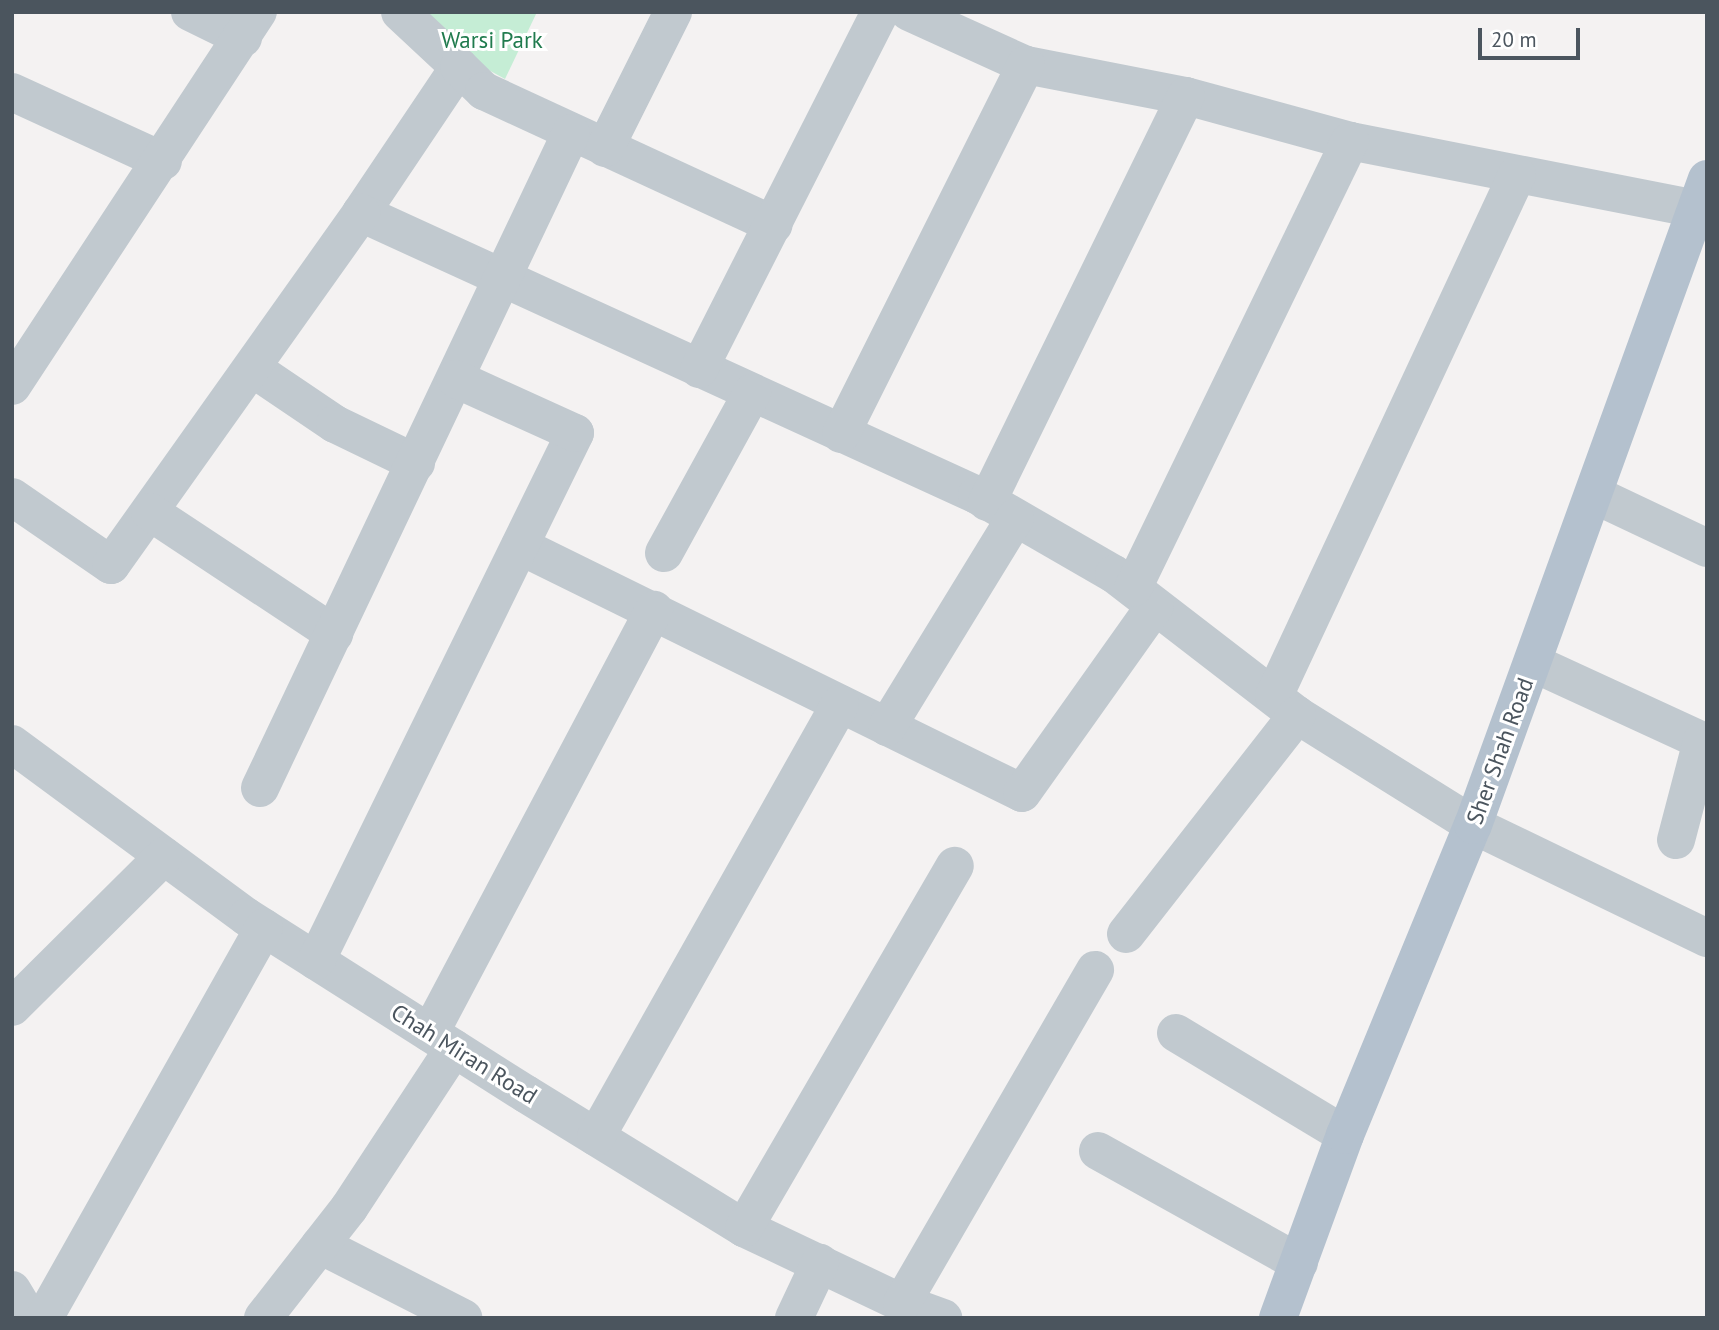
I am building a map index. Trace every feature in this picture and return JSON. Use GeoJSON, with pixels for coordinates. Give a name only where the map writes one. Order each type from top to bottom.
{"type":"FeatureCollection","features":[{"type":"Feature","properties":{"kind":"main road","name":"Sher Shah Road"},"geometry":{"type":"LineString","coordinates":[[1279,1318],[1345,1135],[1473,825],[1595,495],[1702,194]]}},
{"type":"Feature","properties":{"kind":"street"},"geometry":{"type":"LineString","coordinates":[[12,386],[163,161],[250,25],[190,12]]}},
{"type":"Feature","properties":{"kind":"street"},"geometry":{"type":"LineString","coordinates":[[400,12],[484,91],[774,225]]}},
{"type":"Feature","properties":{"kind":"street"},"geometry":{"type":"LineString","coordinates":[[260,788],[504,280],[588,141],[673,12]]}},
{"type":"Feature","properties":{"kind":"street"},"geometry":{"type":"LineString","coordinates":[[699,369],[880,12]]}},
{"type":"Feature","properties":{"kind":"street"},"geometry":{"type":"LineString","coordinates":[[909,12],[963,25],[1026,65],[1186,96],[1350,141],[1517,175],[1702,194]]}},
{"type":"Feature","properties":{"kind":"street"},"geometry":{"type":"LineString","coordinates":[[841,434],[1026,65]]}},
{"type":"Feature","properties":{"kind":"street"},"geometry":{"type":"LineString","coordinates":[[12,497],[111,565],[252,369],[459,67]]}},
{"type":"Feature","properties":{"kind":"street"},"geometry":{"type":"LineString","coordinates":[[12,92],[163,161]]}},
{"type":"Feature","properties":{"kind":"street"},"geometry":{"type":"LineString","coordinates":[[887,727],[1001,510],[1186,96]]}},
{"type":"Feature","properties":{"kind":"street"},"geometry":{"type":"LineString","coordinates":[[520,546],[1022,793],[1144,597],[1350,141]]}},
{"type":"Feature","properties":{"kind":"street"},"geometry":{"type":"LineString","coordinates":[[1126,933],[1285,706],[1517,175]]}},
{"type":"Feature","properties":{"kind":"street"},"geometry":{"type":"LineString","coordinates":[[360,213],[1001,510],[1144,597],[1285,706],[1473,825],[1707,938]]}},
{"type":"Feature","properties":{"kind":"street"},"geometry":{"type":"LineString","coordinates":[[252,369],[335,424],[416,463]]}},
{"type":"Feature","properties":{"kind":"street"},"geometry":{"type":"LineString","coordinates":[[316,961],[575,433],[456,379]]}},
{"type":"Feature","properties":{"kind":"street"},"geometry":{"type":"LineString","coordinates":[[664,553],[752,393]]}},
{"type":"Feature","properties":{"kind":"street"},"geometry":{"type":"LineString","coordinates":[[1595,495],[1707,548]]}},
{"type":"Feature","properties":{"kind":"street"},"geometry":{"type":"LineString","coordinates":[[150,512],[334,634]]}},
{"type":"Feature","properties":{"kind":"street"},"geometry":{"type":"LineString","coordinates":[[263,1318],[320,1245],[442,1040],[654,610]]}},
{"type":"Feature","properties":{"kind":"street"},"geometry":{"type":"LineString","coordinates":[[1533,663],[1705,742],[1676,839]]}},
{"type":"Feature","properties":{"kind":"street"},"geometry":{"type":"LineString","coordinates":[[596,1137],[840,704]]}},
{"type":"Feature","properties":{"kind":"street","name":"Chah Miran Road"},"geometry":{"type":"LineString","coordinates":[[12,744],[264,928],[596,1137],[744,1227],[902,1303],[943,1318]]}},
{"type":"Feature","properties":{"kind":"street"},"geometry":{"type":"LineString","coordinates":[[12,1007],[164,856]]}},
{"type":"Feature","properties":{"kind":"street"},"geometry":{"type":"LineString","coordinates":[[744,1227],[955,866]]}},
{"type":"Feature","properties":{"kind":"street"},"geometry":{"type":"LineString","coordinates":[[44,1318],[264,928]]}},
{"type":"Feature","properties":{"kind":"street"},"geometry":{"type":"LineString","coordinates":[[902,1303],[1095,970]]}},
{"type":"Feature","properties":{"kind":"street"},"geometry":{"type":"LineString","coordinates":[[1176,1034],[1345,1135]]}},
{"type":"Feature","properties":{"kind":"street"},"geometry":{"type":"LineString","coordinates":[[1098,1151],[1298,1263]]}},
{"type":"Feature","properties":{"kind":"street"},"geometry":{"type":"LineString","coordinates":[[320,1245],[463,1318]]}},
{"type":"Feature","properties":{"kind":"street"},"geometry":{"type":"LineString","coordinates":[[794,1318],[820,1264]]}},
{"type":"Feature","properties":{"kind":"street"},"geometry":{"type":"LineString","coordinates":[[12,1290],[29,1318]]}},
{"type":"Feature","properties":{"kind":"green space","name":"Warsi Park"},"geometry":{"type":"Polygon","coordinates":[[[421,12],[537,12],[505,79],[467,58],[421,12]]]}}]}
